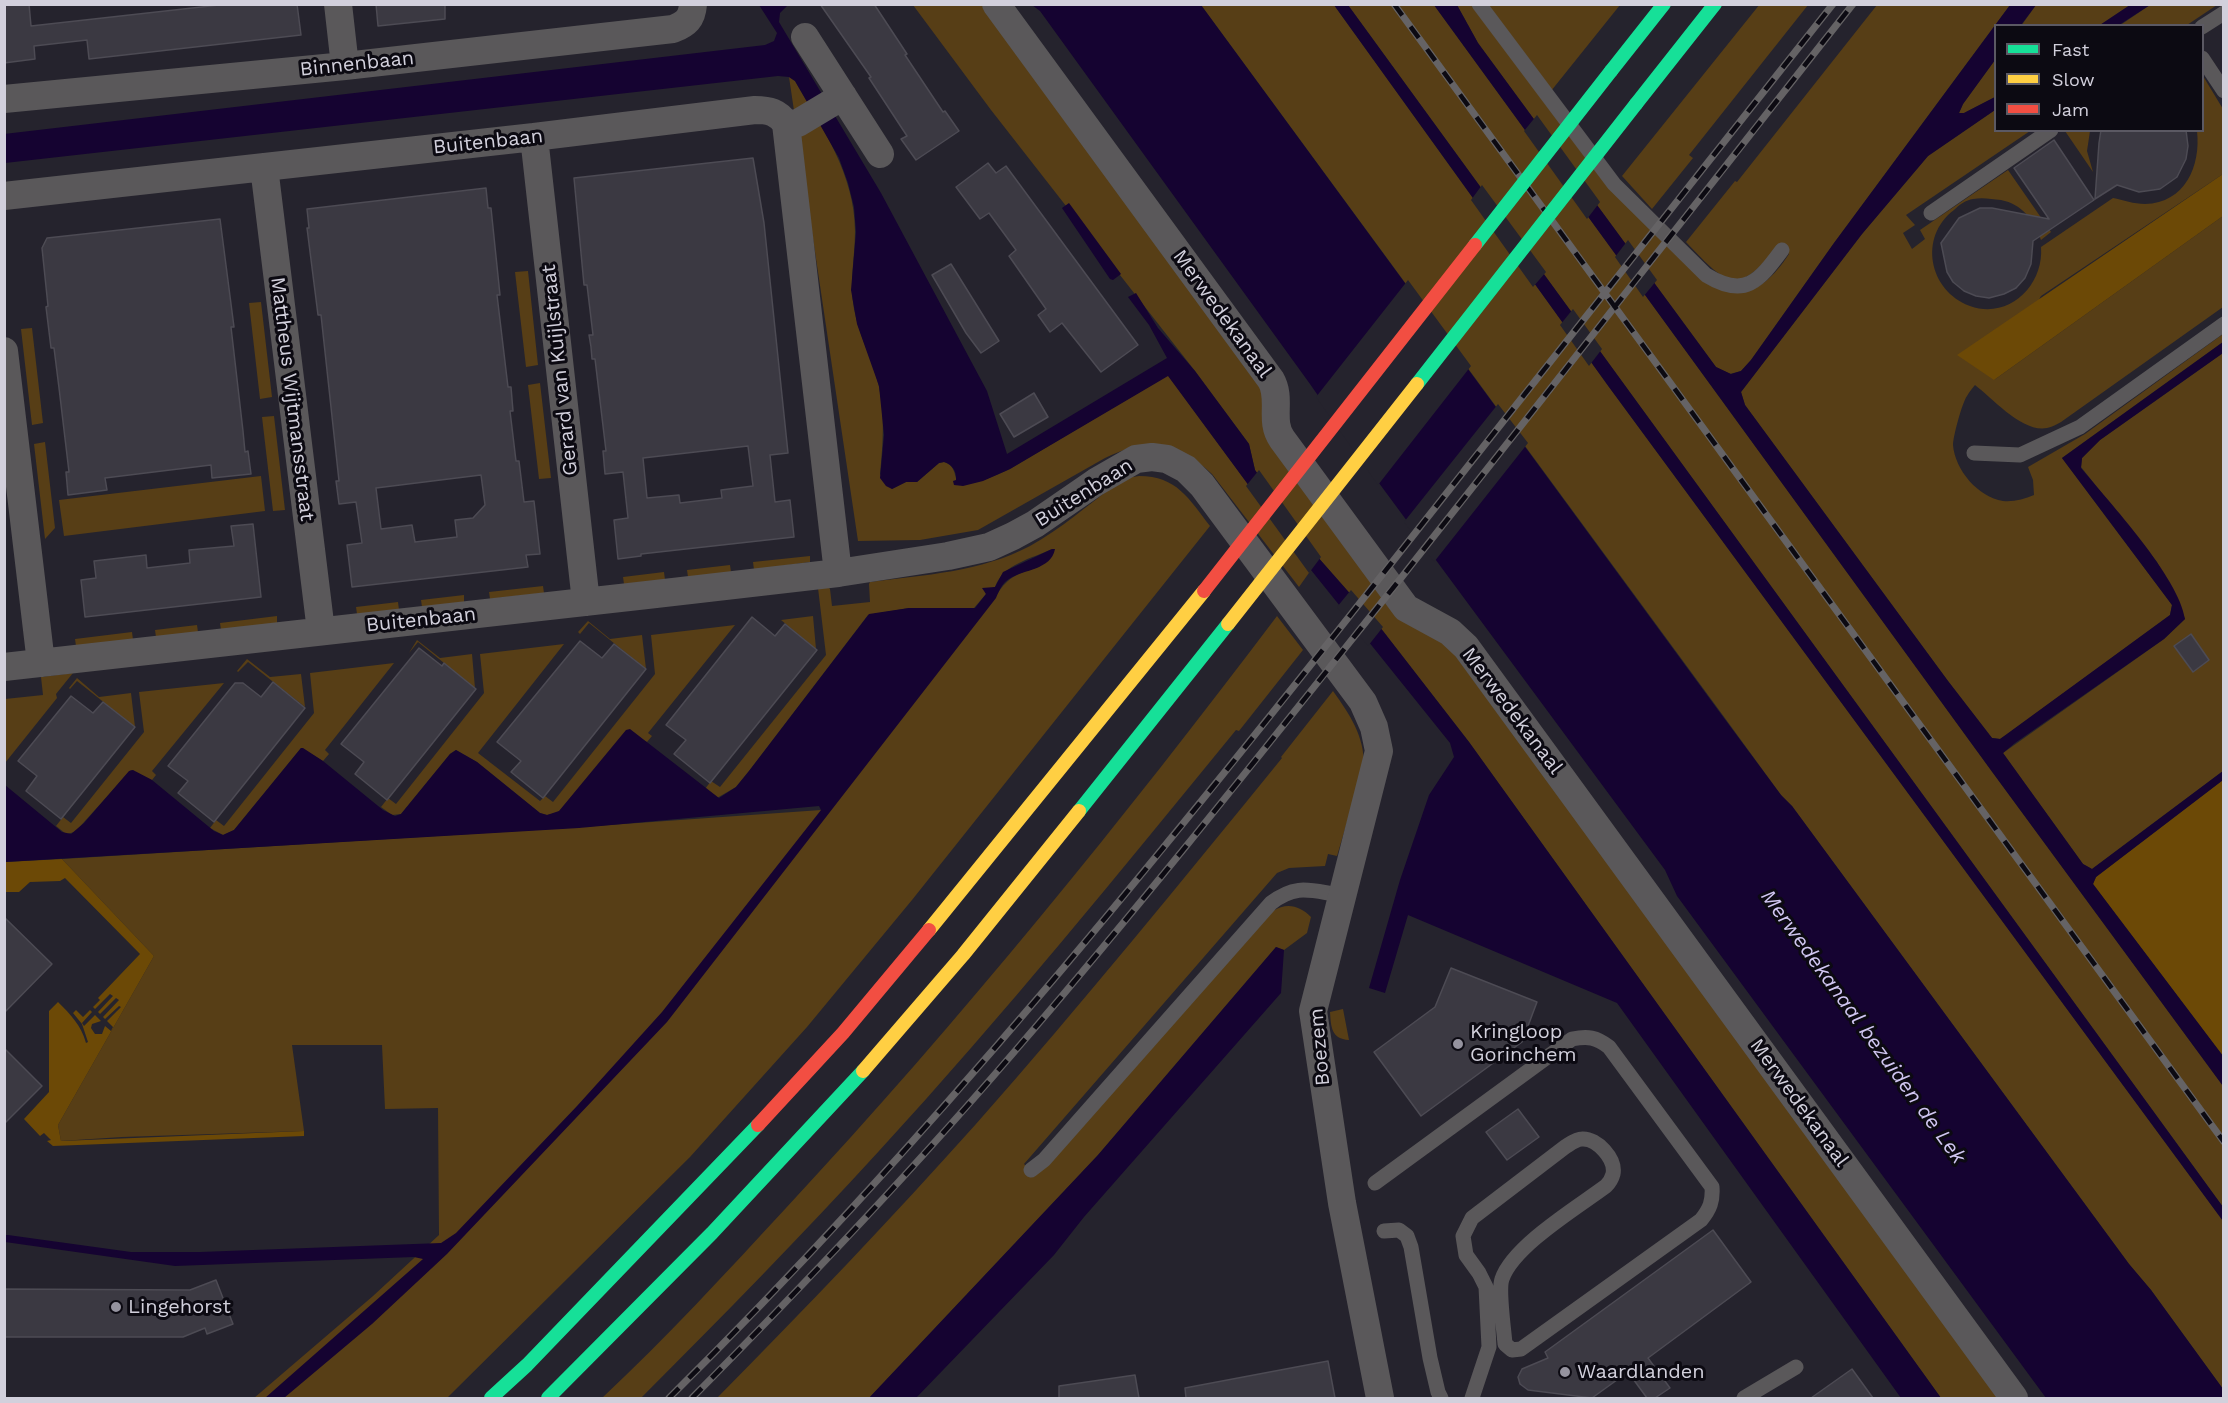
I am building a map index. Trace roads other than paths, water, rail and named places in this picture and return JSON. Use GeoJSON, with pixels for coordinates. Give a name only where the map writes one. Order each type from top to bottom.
{"type":"FeatureCollection","features":[{"type":"Feature","properties":{"kind":"highway"},"geometry":{"type":"LineString","coordinates":[[491,1398],[527,1365],[727,1159],[843,1033],[950,905],[1204,591],[1664,4]]}},
{"type":"Feature","properties":{"kind":"highway"},"geometry":{"type":"LineString","coordinates":[[548,1398],[750,1196],[872,1061],[984,928],[1228,624],[1715,4]]}},
{"type":"Feature","properties":{"kind":"street"},"geometry":{"type":"LineString","coordinates":[[338,4],[345,66]]}},
{"type":"Feature","properties":{"kind":"street","name":"Binnenbaan"},"geometry":{"type":"LineString","coordinates":[[4,99],[345,66],[673,29],[689,20],[693,14],[693,4]]}},
{"type":"Feature","properties":{"kind":"street","name":"Merwedekanaal"},"geometry":{"type":"LineString","coordinates":[[996,4],[1270,380],[1275,392],[1275,423],[1282,440],[1406,608],[1450,632],[1466,647],[2014,1398]]}},
{"type":"Feature","properties":{"kind":"street"},"geometry":{"type":"LineString","coordinates":[[804,37],[838,98],[880,154]]}},
{"type":"Feature","properties":{"kind":"street"},"geometry":{"type":"LineString","coordinates":[[838,98],[795,122],[838,573]]}},
{"type":"Feature","properties":{"kind":"street","name":"Buitenbaan"},"geometry":{"type":"LineString","coordinates":[[4,196],[755,110],[768,110],[795,122]]}},
{"type":"Feature","properties":{"kind":"street","name":"Gerard van Kuijlstraat"},"geometry":{"type":"LineString","coordinates":[[534,137],[586,602]]}},
{"type":"Feature","properties":{"kind":"street","name":"Mattheus Wijtmansstraat"},"geometry":{"type":"LineString","coordinates":[[264,167],[321,631]]}},
{"type":"Feature","properties":{"kind":"street"},"geometry":{"type":"LineString","coordinates":[[4,351],[41,663]]}},
{"type":"Feature","properties":{"kind":"street","name":"Buitenbaan"},"geometry":{"type":"LineString","coordinates":[[4,667],[838,573],[948,556],[989,547],[1035,524],[1096,482],[1136,459],[1152,457],[1167,459],[1186,468],[1202,485],[1363,702]]}},
{"type":"Feature","properties":{"kind":"street","name":"Boezem"},"geometry":{"type":"LineString","coordinates":[[1363,702],[1374,727],[1379,751],[1313,1011],[1342,1203],[1380,1398]]}},
{"type":"Feature","properties":{"kind":"lane"},"geometry":{"type":"LineString","coordinates":[[1479,4],[1614,184],[1706,275],[1719,283],[1734,286],[1748,285],[1760,278],[1782,250]]}},
{"type":"Feature","properties":{"kind":"lane"},"geometry":{"type":"LineString","coordinates":[[2204,26],[2223,13]]}},
{"type":"Feature","properties":{"kind":"lane"},"geometry":{"type":"LineString","coordinates":[[2204,61],[2223,91]]}},
{"type":"Feature","properties":{"kind":"lane"},"geometry":{"type":"LineString","coordinates":[[1931,213],[2048,132]]}},
{"type":"Feature","properties":{"kind":"lane"},"geometry":{"type":"LineString","coordinates":[[1974,453],[2020,455],[2080,427],[2223,324]]}},
{"type":"Feature","properties":{"kind":"lane"},"geometry":{"type":"LineString","coordinates":[[1030,1170],[1044,1161],[1271,903],[1285,892],[1299,890],[1341,895]]}},
{"type":"Feature","properties":{"kind":"lane"},"geometry":{"type":"LineString","coordinates":[[1375,1183],[1572,1039],[1587,1036],[1598,1039],[1609,1047],[1712,1187],[1713,1199],[1701,1220],[1521,1349],[1512,1350],[1505,1344],[1501,1281],[1505,1272],[1522,1249],[1606,1186],[1613,1175],[1612,1163],[1604,1150],[1592,1140],[1579,1139],[1565,1147],[1472,1218],[1463,1236],[1466,1255],[1486,1287],[1489,1347],[1472,1398]]}},
{"type":"Feature","properties":{"kind":"lane"},"geometry":{"type":"LineString","coordinates":[[1384,1231],[1400,1230],[1407,1236],[1411,1247],[1430,1358],[1441,1398]]}},
{"type":"Feature","properties":{"kind":"lane"},"geometry":{"type":"LineString","coordinates":[[1744,1398],[1796,1367]]}},
{"type":"Feature","properties":{"kind":"water"},"geometry":{"type":"Polygon","coordinates":[[[759,5],[788,5],[780,13],[779,22],[881,193],[987,391],[1007,454],[1167,358],[1149,325],[1128,297],[1136,293],[1158,328],[1195,371],[1249,444],[1255,470],[1284,512],[1316,555],[1383,631],[1469,742],[1941,1398],[1901,1398],[1617,1003],[1408,915],[1385,993],[1369,988],[1400,880],[1429,795],[1454,757],[1450,743],[1311,570],[1168,376],[1010,469],[983,481],[963,486],[954,485],[955,471],[952,466],[944,462],[939,463],[917,482],[906,482],[892,489],[886,486],[880,478],[884,435],[879,386],[857,324],[851,290],[856,232],[854,207],[839,158],[795,81],[789,77],[778,76],[5,163],[4,134],[765,45],[774,41],[777,33],[759,5]]]}},
{"type":"Feature","properties":{"kind":"water","name":"Merwedekanaal bezuiden de Lek"},"geometry":{"type":"Polygon","coordinates":[[[1032,5],[1201,5],[1718,710],[1781,795],[1792,806],[2129,1264],[2151,1290],[2223,1389],[2223,1398],[2046,1398],[1677,896],[1665,870],[1376,479],[1040,11],[1032,5]]]}},
{"type":"Feature","properties":{"kind":"water"},"geometry":{"type":"Polygon","coordinates":[[[1334,5],[1348,5],[2223,1207],[2223,1221],[1609,387],[1334,5]]]}},
{"type":"Feature","properties":{"kind":"water"},"geometry":{"type":"Polygon","coordinates":[[[1434,5],[1457,5],[1478,43],[1716,367],[1731,374],[1741,371],[1751,360],[1834,243],[1994,27],[1994,61],[1959,113],[1964,113],[1994,98],[1994,111],[1928,156],[1862,234],[1741,392],[1745,405],[1948,681],[1992,738],[2000,739],[2170,615],[2172,605],[2062,458],[2223,342],[2223,353],[2100,440],[2082,458],[2081,468],[2141,540],[2170,582],[2185,619],[2164,639],[2003,753],[2083,864],[2092,869],[2223,771],[2223,780],[2096,877],[2093,884],[2223,1056],[2223,1086],[1434,5]]]}},
{"type":"Feature","properties":{"kind":"water"},"geometry":{"type":"Polygon","coordinates":[[[2010,5],[2036,5],[2022,24],[1996,24],[2010,5]]]}},
{"type":"Feature","properties":{"kind":"water"},"geometry":{"type":"Polygon","coordinates":[[[2130,5],[2150,5],[2121,24],[2102,24],[2130,5]]]}},
{"type":"Feature","properties":{"kind":"water"},"geometry":{"type":"Polygon","coordinates":[[[1069,203],[1121,274],[1113,280],[1110,279],[1062,208],[1069,203]]]}},
{"type":"Feature","properties":{"kind":"water"},"geometry":{"type":"Polygon","coordinates":[[[1055,549],[1052,556],[1043,565],[1015,576],[1003,585],[996,598],[667,1022],[447,1254],[372,1324],[284,1398],[265,1398],[423,1259],[414,1257],[175,1266],[5,1242],[5,1235],[8,1235],[131,1252],[200,1252],[441,1243],[456,1233],[577,1106],[662,1012],[821,810],[819,806],[579,828],[5,862],[5,785],[62,832],[71,834],[84,823],[129,771],[133,770],[152,780],[214,831],[223,835],[234,830],[301,748],[323,761],[383,810],[395,816],[401,814],[450,754],[456,750],[477,762],[540,813],[547,815],[559,811],[626,730],[630,729],[719,798],[736,787],[869,614],[909,608],[975,608],[986,594],[982,588],[995,587],[1003,572],[1055,549]]]}},
{"type":"Feature","properties":{"kind":"water"},"geometry":{"type":"Polygon","coordinates":[[[1276,947],[1284,950],[1281,993],[1084,1217],[1054,1255],[916,1398],[869,1398],[1098,1155],[1276,947]]]}},
{"type":"Feature","properties":{"kind":"railway"},"geometry":{"type":"LineString","coordinates":[[1394,4],[2224,1142]]}},
{"type":"Feature","properties":{"kind":"railway"},"geometry":{"type":"LineString","coordinates":[[669,1398],[767,1299],[862,1197],[1046,989],[1311,665],[1833,4]]}},
{"type":"Feature","properties":{"kind":"railway"},"geometry":{"type":"LineString","coordinates":[[692,1398],[897,1184],[976,1096],[1114,934],[1401,578],[1853,4]]}},
{"type":"Feature","properties":{"kind":"place","name":"Kringloop Gorinchem"},"geometry":{"type":"Point","coordinates":[1458,1044]}},
{"type":"Feature","properties":{"kind":"place","name":"Lingehorst"},"geometry":{"type":"Point","coordinates":[116,1307]}},
{"type":"Feature","properties":{"kind":"place","name":"Waardlanden"},"geometry":{"type":"Point","coordinates":[1565,1372]}}]}
